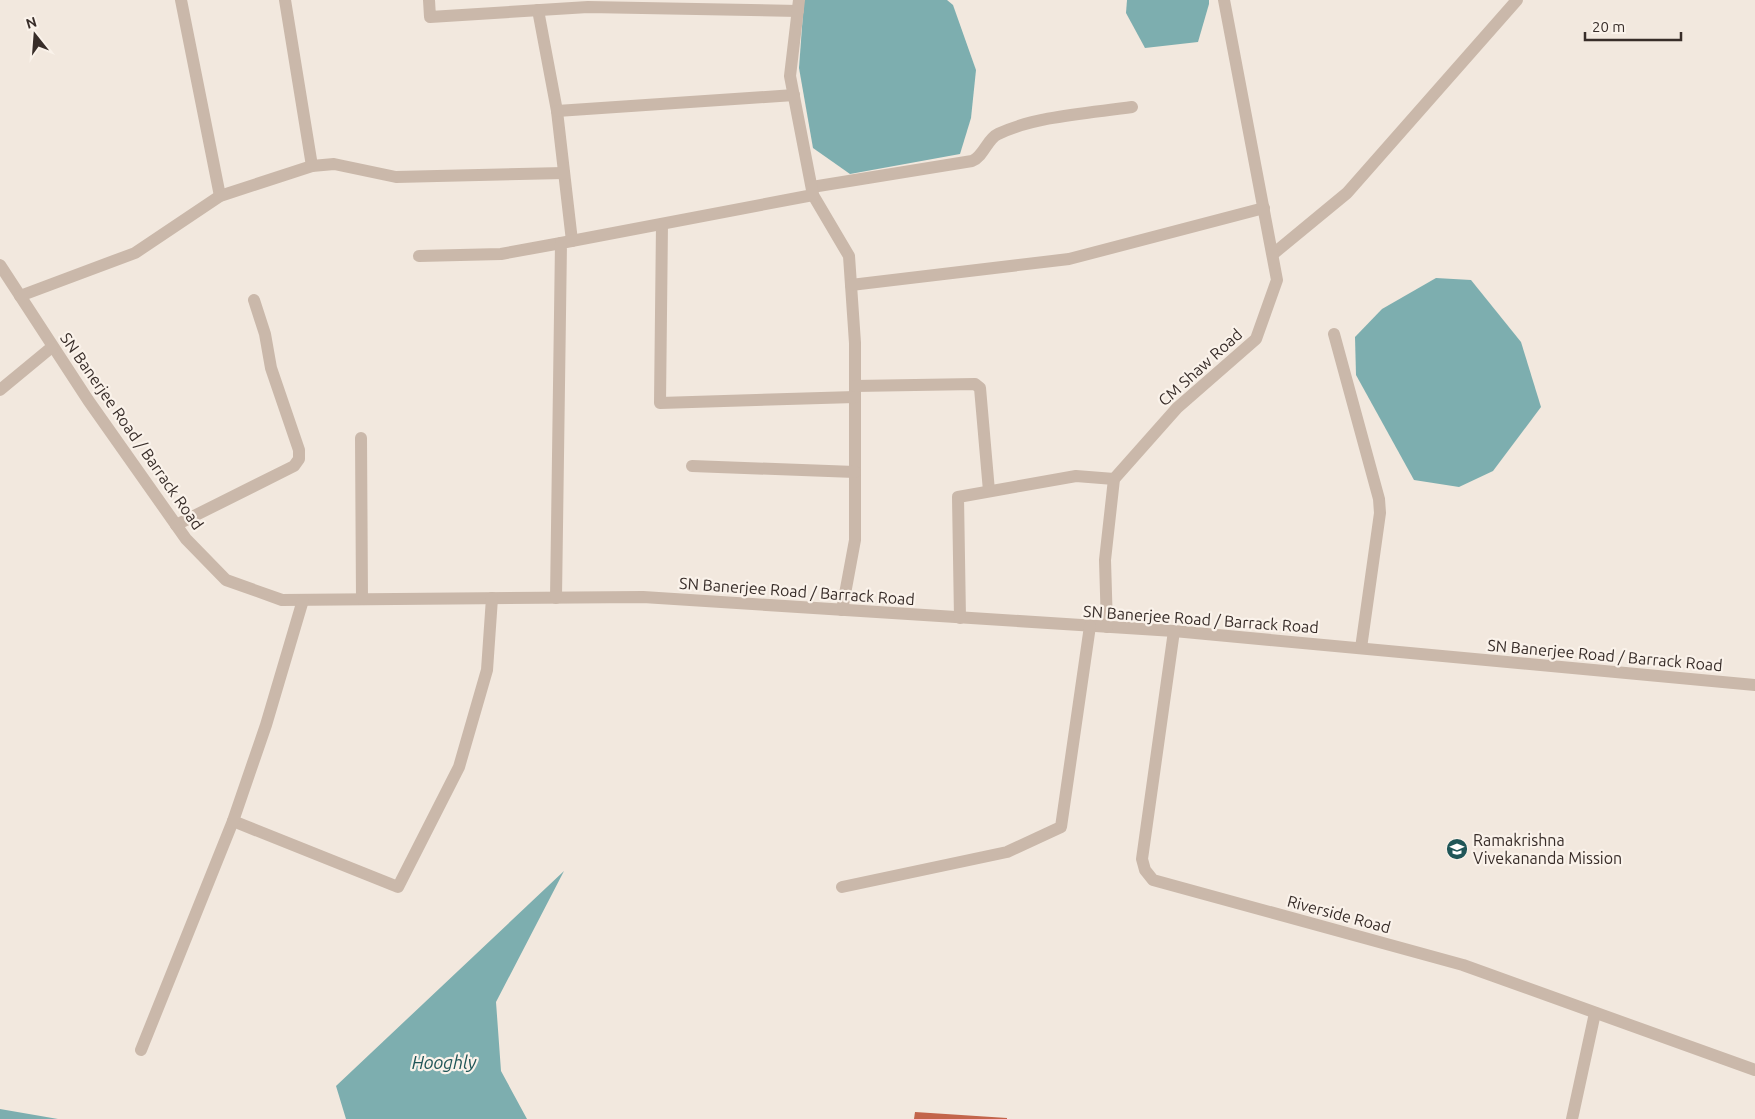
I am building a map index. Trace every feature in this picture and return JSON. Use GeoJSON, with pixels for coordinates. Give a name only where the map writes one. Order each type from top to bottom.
{"type":"FeatureCollection","features":[{"type":"Feature","properties":{"kind":"street"},"geometry":{"type":"LineString","coordinates":[[181,0],[220,196]]}},
{"type":"Feature","properties":{"kind":"street"},"geometry":{"type":"LineString","coordinates":[[285,0],[312,166]]}},
{"type":"Feature","properties":{"kind":"street"},"geometry":{"type":"LineString","coordinates":[[428,0],[430,17],[588,7],[799,5],[790,76],[813,191],[849,256],[855,343],[855,540],[842,610]]}},
{"type":"Feature","properties":{"kind":"street","name":"CM Shaw Road"},"geometry":{"type":"LineString","coordinates":[[1114,478],[1177,408],[1256,339],[1277,280],[1224,0]]}},
{"type":"Feature","properties":{"kind":"street"},"geometry":{"type":"LineString","coordinates":[[1272,254],[1347,193],[1517,0]]}},
{"type":"Feature","properties":{"kind":"street"},"geometry":{"type":"LineString","coordinates":[[538,10],[557,111],[564,173],[567,242],[556,598]]}},
{"type":"Feature","properties":{"kind":"street"},"geometry":{"type":"LineString","coordinates":[[557,111],[794,94]]}},
{"type":"Feature","properties":{"kind":"street"},"geometry":{"type":"LineString","coordinates":[[418,256],[501,254],[662,224],[813,191],[972,160],[978,158],[996,135],[1032,122],[1132,107]]}},
{"type":"Feature","properties":{"kind":"street"},"geometry":{"type":"LineString","coordinates":[[20,296],[135,253],[220,196],[312,166],[334,164],[396,177],[564,173]]}},
{"type":"Feature","properties":{"kind":"street"},"geometry":{"type":"LineString","coordinates":[[851,285],[1069,259],[1264,208]]}},
{"type":"Feature","properties":{"kind":"street"},"geometry":{"type":"LineString","coordinates":[[662,224],[660,403],[975,384],[980,388],[989,492]]}},
{"type":"Feature","properties":{"kind":"street","name":"SN Banerjee Road / Barrack Road"},"geometry":{"type":"LineString","coordinates":[[0,265],[52,346],[186,539],[226,580],[282,600],[643,597],[1174,631],[1755,685]]}},
{"type":"Feature","properties":{"kind":"street"},"geometry":{"type":"LineString","coordinates":[[176,525],[294,466],[299,459],[299,450],[271,368],[265,334],[254,300]]}},
{"type":"Feature","properties":{"kind":"street"},"geometry":{"type":"LineString","coordinates":[[1334,334],[1378,499],[1380,513],[1361,648]]}},
{"type":"Feature","properties":{"kind":"street"},"geometry":{"type":"LineString","coordinates":[[0,390],[52,346]]}},
{"type":"Feature","properties":{"kind":"street"},"geometry":{"type":"LineString","coordinates":[[362,438],[362,600]]}},
{"type":"Feature","properties":{"kind":"street"},"geometry":{"type":"LineString","coordinates":[[692,466],[855,472]]}},
{"type":"Feature","properties":{"kind":"street"},"geometry":{"type":"LineString","coordinates":[[960,618],[958,497],[1076,476],[1114,478],[1105,560],[1107,628]]}},
{"type":"Feature","properties":{"kind":"street"},"geometry":{"type":"LineString","coordinates":[[233,821],[398,887],[459,767],[487,670],[492,598]]}},
{"type":"Feature","properties":{"kind":"street"},"geometry":{"type":"LineString","coordinates":[[141,1050],[233,821],[266,725],[303,600]]}},
{"type":"Feature","properties":{"kind":"street"},"geometry":{"type":"LineString","coordinates":[[842,887],[1007,852],[1061,827],[1090,626]]}},
{"type":"Feature","properties":{"kind":"street","name":"Riverside Road"},"geometry":{"type":"LineString","coordinates":[[1174,631],[1142,859],[1145,870],[1152,880],[1463,965],[1755,1070]]}},
{"type":"Feature","properties":{"kind":"street"},"geometry":{"type":"LineString","coordinates":[[1572,1119],[1595,1012]]}},
{"type":"Feature","properties":{"kind":"water"},"geometry":{"type":"Polygon","coordinates":[[[804,0],[947,0],[953,5],[976,70],[971,118],[960,154],[850,174],[813,148],[799,68],[804,0]]]}},
{"type":"Feature","properties":{"kind":"water"},"geometry":{"type":"Polygon","coordinates":[[[1127,0],[1209,0],[1198,42],[1145,48],[1126,13],[1127,0]]]}},
{"type":"Feature","properties":{"kind":"water"},"geometry":{"type":"Polygon","coordinates":[[[1436,278],[1471,280],[1521,342],[1541,407],[1493,471],[1459,487],[1414,480],[1356,375],[1355,337],[1382,309],[1436,278]]]}},
{"type":"Feature","properties":{"kind":"water","name":"Hooghly"},"geometry":{"type":"Polygon","coordinates":[[[564,871],[496,1002],[501,1071],[527,1119],[346,1119],[336,1086],[564,871]]]}},
{"type":"Feature","properties":{"kind":"water"},"geometry":{"type":"Polygon","coordinates":[[[0,1109],[58,1119],[0,1119],[0,1109]]]}},
{"type":"Feature","properties":{"kind":"building"},"geometry":{"type":"Polygon","coordinates":[[[915,1112],[1007,1118],[1007,1119],[914,1119],[915,1112]]]}},
{"type":"Feature","properties":{"kind":"place","name":"Ramakrishna Vivekananda Mission"},"geometry":{"type":"Point","coordinates":[1457,849]}}]}
